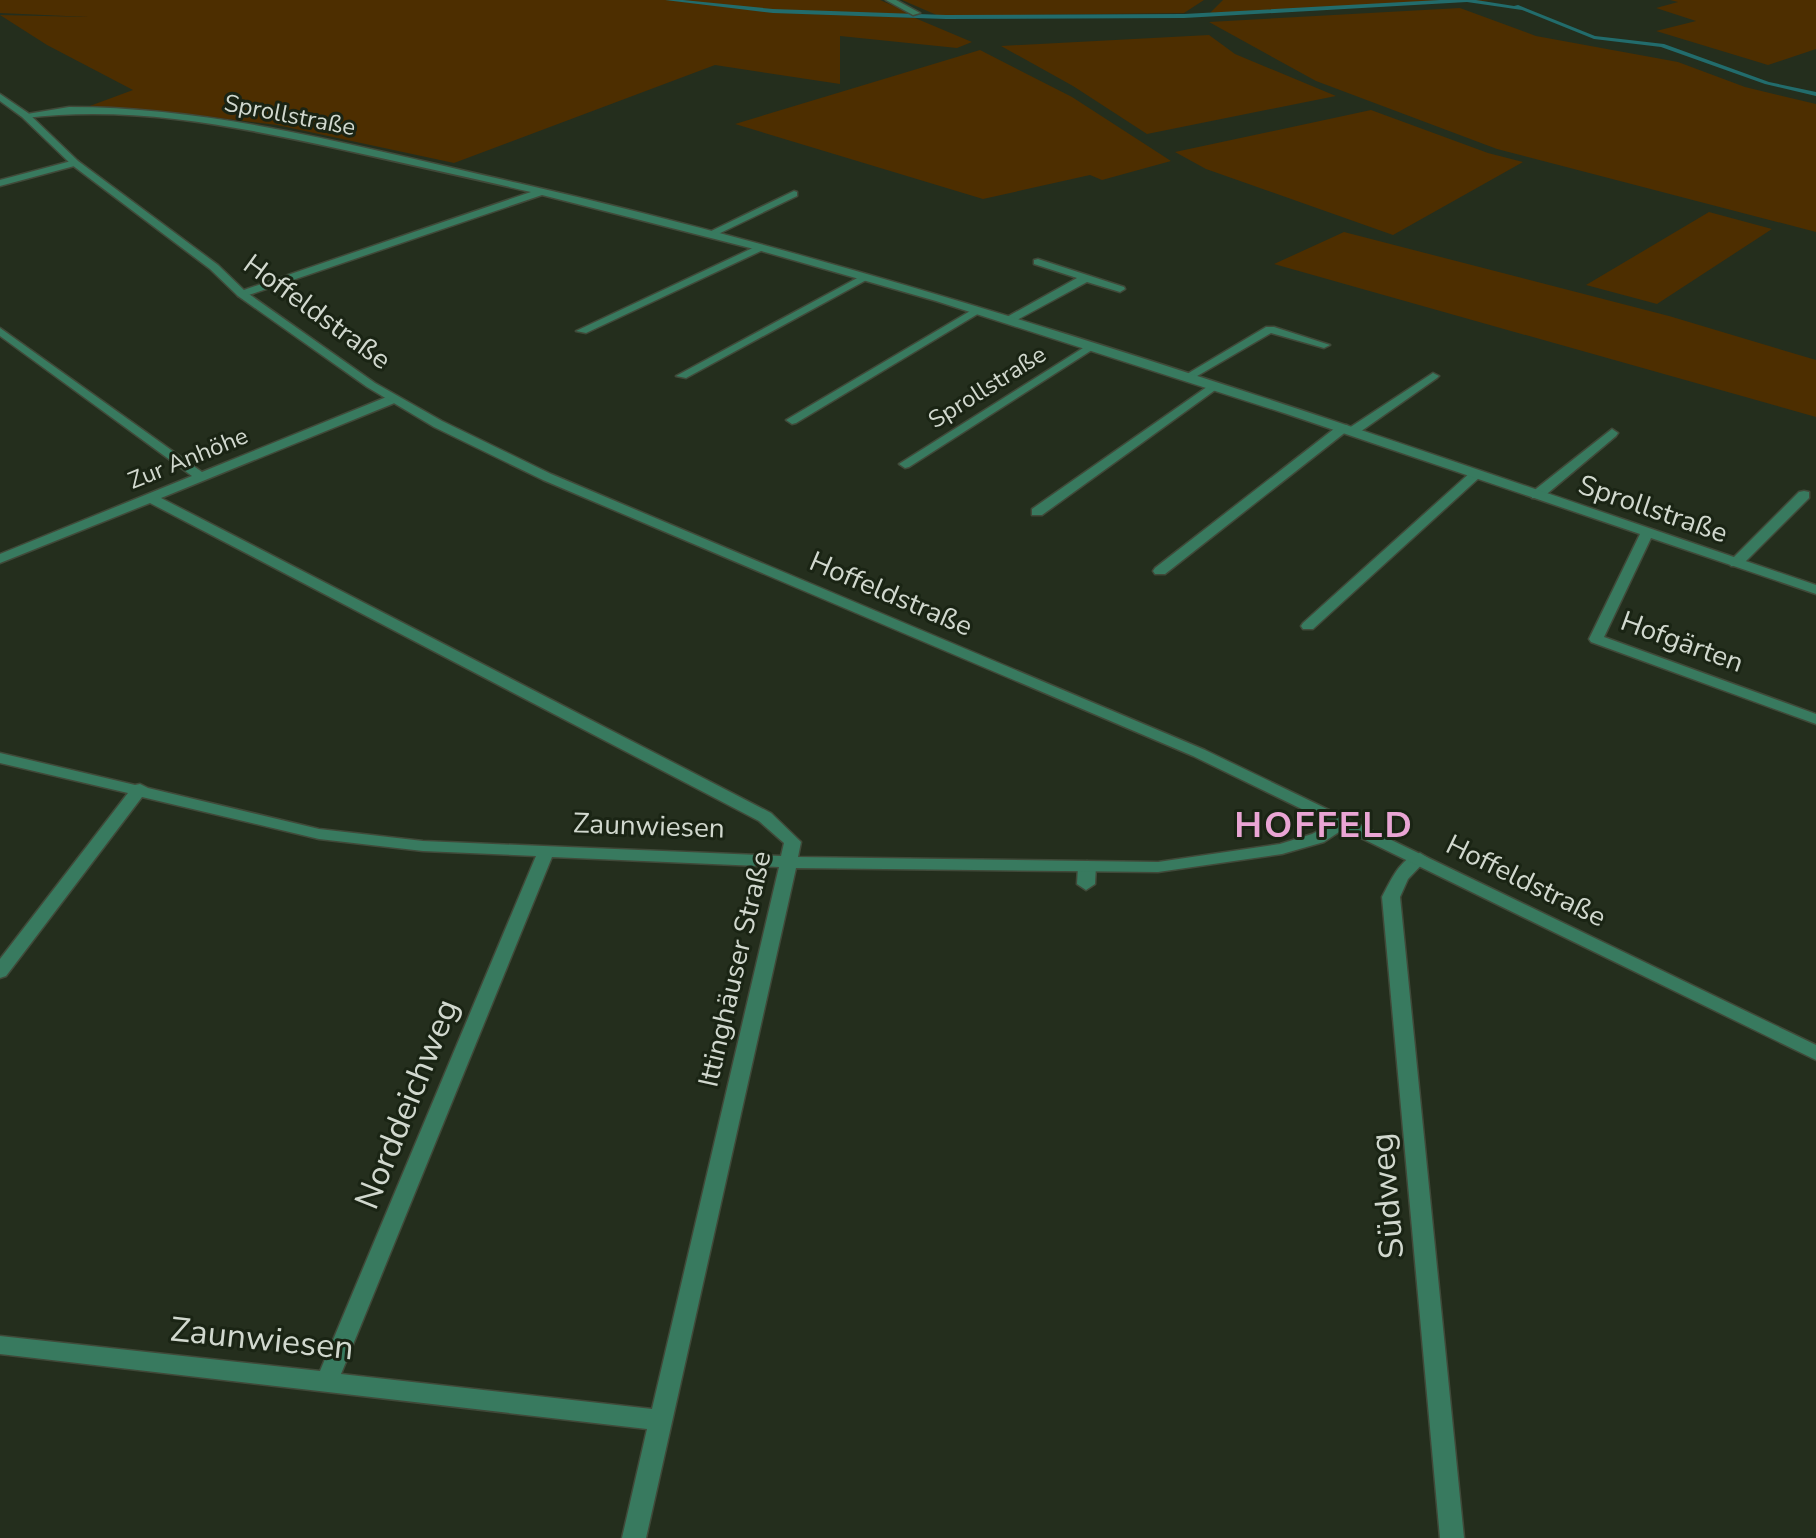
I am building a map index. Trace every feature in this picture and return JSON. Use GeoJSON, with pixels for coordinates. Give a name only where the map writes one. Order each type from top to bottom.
{"type":"FeatureCollection","features":[{"type":"Feature","properties":{"kind":"street"},"geometry":{"type":"LineString","coordinates":[[890,0],[916,13]]}},
{"type":"Feature","properties":{"kind":"street","name":"Hoffeldstraße"},"geometry":{"type":"LineString","coordinates":[[0,97],[25,115],[75,163],[214,267],[242,294],[393,399],[438,424],[547,477],[1199,753],[1816,1053]]}},
{"type":"Feature","properties":{"kind":"street","name":"Sprollstraße"},"geometry":{"type":"LineString","coordinates":[[25,115],[87,107],[201,120],[544,190],[710,234],[977,310],[1188,377],[1816,590]]}},
{"type":"Feature","properties":{"kind":"street"},"geometry":{"type":"LineString","coordinates":[[0,183],[75,163]]}},
{"type":"Feature","properties":{"kind":"street"},"geometry":{"type":"LineString","coordinates":[[242,294],[544,190]]}},
{"type":"Feature","properties":{"kind":"street"},"geometry":{"type":"LineString","coordinates":[[710,234],[794,194]]}},
{"type":"Feature","properties":{"kind":"street"},"geometry":{"type":"LineString","coordinates":[[582,331],[759,248]]}},
{"type":"Feature","properties":{"kind":"street"},"geometry":{"type":"LineString","coordinates":[[1038,262],[1120,289]]}},
{"type":"Feature","properties":{"kind":"street"},"geometry":{"type":"LineString","coordinates":[[682,376],[865,278]]}},
{"type":"Feature","properties":{"kind":"street"},"geometry":{"type":"LineString","coordinates":[[1009,320],[1086,278]]}},
{"type":"Feature","properties":{"kind":"street"},"geometry":{"type":"LineString","coordinates":[[792,420],[977,310]]}},
{"type":"Feature","properties":{"kind":"street"},"geometry":{"type":"LineString","coordinates":[[1188,377],[1270,329],[1324,345]]}},
{"type":"Feature","properties":{"kind":"street"},"geometry":{"type":"LineString","coordinates":[[0,331],[201,477]]}},
{"type":"Feature","properties":{"kind":"street","name":"Sprollstraße"},"geometry":{"type":"LineString","coordinates":[[905,464],[1091,346]]}},
{"type":"Feature","properties":{"kind":"street"},"geometry":{"type":"LineString","coordinates":[[1160,571],[1348,430],[1433,376]]}},
{"type":"Feature","properties":{"kind":"street"},"geometry":{"type":"LineString","coordinates":[[1037,512],[1214,386]]}},
{"type":"Feature","properties":{"kind":"street","name":"Zur Anhöhe"},"geometry":{"type":"LineString","coordinates":[[0,559],[393,399]]}},
{"type":"Feature","properties":{"kind":"street"},"geometry":{"type":"LineString","coordinates":[[1537,495],[1612,433]]}},
{"type":"Feature","properties":{"kind":"street"},"geometry":{"type":"LineString","coordinates":[[1308,626],[1476,474]]}},
{"type":"Feature","properties":{"kind":"street"},"geometry":{"type":"LineString","coordinates":[[1736,563],[1804,495]]}},
{"type":"Feature","properties":{"kind":"street","name":"Ittinghäuser Straße"},"geometry":{"type":"LineString","coordinates":[[151,498],[765,817],[793,842],[634,1538]]}},
{"type":"Feature","properties":{"kind":"street","name":"Hofgärten"},"geometry":{"type":"LineString","coordinates":[[1647,533],[1596,639],[1816,719]]}},
{"type":"Feature","properties":{"kind":"street","name":"Zaunwiesen"},"geometry":{"type":"LineString","coordinates":[[0,758],[319,834],[423,846],[546,852],[789,862],[1158,867],[1282,849],[1318,838],[1346,822]]}},
{"type":"Feature","properties":{"kind":"street"},"geometry":{"type":"LineString","coordinates":[[0,972],[140,789]]}},
{"type":"Feature","properties":{"kind":"street","name":"Norddeichweg"},"geometry":{"type":"LineString","coordinates":[[327,1381],[546,852]]}},
{"type":"Feature","properties":{"kind":"street","name":"Südweg"},"geometry":{"type":"LineString","coordinates":[[1420,858],[1401,876],[1391,897],[1452,1538]]}},
{"type":"Feature","properties":{"kind":"street"},"geometry":{"type":"LineString","coordinates":[[1086,884],[1087,866]]}},
{"type":"Feature","properties":{"kind":"street","name":"Zaunwiesen"},"geometry":{"type":"LineString","coordinates":[[0,1345],[660,1420]]}},
{"type":"Feature","properties":{"kind":"shaded area"},"geometry":{"type":"Polygon","coordinates":[[[0,0],[880,0],[917,16],[861,15],[915,18],[972,42],[957,48],[840,36],[840,84],[715,65],[454,163],[277,125],[87,107],[133,90],[47,45],[0,15],[88,17],[0,13],[0,0]]]}},
{"type":"Feature","properties":{"kind":"shaded area"},"geometry":{"type":"Polygon","coordinates":[[[902,0],[1204,0],[1184,13],[939,16],[902,0]]]}},
{"type":"Feature","properties":{"kind":"shaded area"},"geometry":{"type":"Polygon","coordinates":[[[1223,0],[1495,0],[1207,16],[1223,0]]]}},
{"type":"Feature","properties":{"kind":"shaded area"},"geometry":{"type":"Polygon","coordinates":[[[1670,0],[1816,0],[1816,49],[1768,65],[1656,31],[1696,21],[1656,8],[1678,2],[1670,0]]]}},
{"type":"Feature","properties":{"kind":"shaded area"},"geometry":{"type":"Polygon","coordinates":[[[1460,8],[1536,36],[1678,62],[1745,87],[1816,104],[1816,232],[1497,149],[1316,81],[1209,22],[1460,8]]]}},
{"type":"Feature","properties":{"kind":"shaded area"},"geometry":{"type":"Polygon","coordinates":[[[1209,35],[1235,54],[1336,96],[1147,134],[1073,86],[1001,46],[1209,35]]]}},
{"type":"Feature","properties":{"kind":"shaded area"},"geometry":{"type":"Polygon","coordinates":[[[980,50],[1072,97],[1171,161],[1102,180],[1090,175],[983,199],[735,124],[980,50]]]}},
{"type":"Feature","properties":{"kind":"shaded area"},"geometry":{"type":"Polygon","coordinates":[[[1371,110],[1488,153],[1523,162],[1393,235],[1206,169],[1175,152],[1371,110]]]}},
{"type":"Feature","properties":{"kind":"shaded area"},"geometry":{"type":"Polygon","coordinates":[[[1709,212],[1772,229],[1657,304],[1586,285],[1709,212]]]}},
{"type":"Feature","properties":{"kind":"shaded area"},"geometry":{"type":"Polygon","coordinates":[[[1344,232],[1669,316],[1816,360],[1816,417],[1274,264],[1344,232]]]}},
{"type":"Feature","properties":{"kind":"waterway"},"geometry":{"type":"LineString","coordinates":[[668,0],[773,11],[946,17],[1184,16],[1467,0],[1521,9]]}},
{"type":"Feature","properties":{"kind":"waterway"},"geometry":{"type":"LineString","coordinates":[[1516,6],[1594,37],[1662,45],[1767,83],[1816,94]]}},
{"type":"Feature","properties":{"kind":"district","name":"HOFFELD"},"geometry":{"type":"Point","coordinates":[1324,825]}}]}
